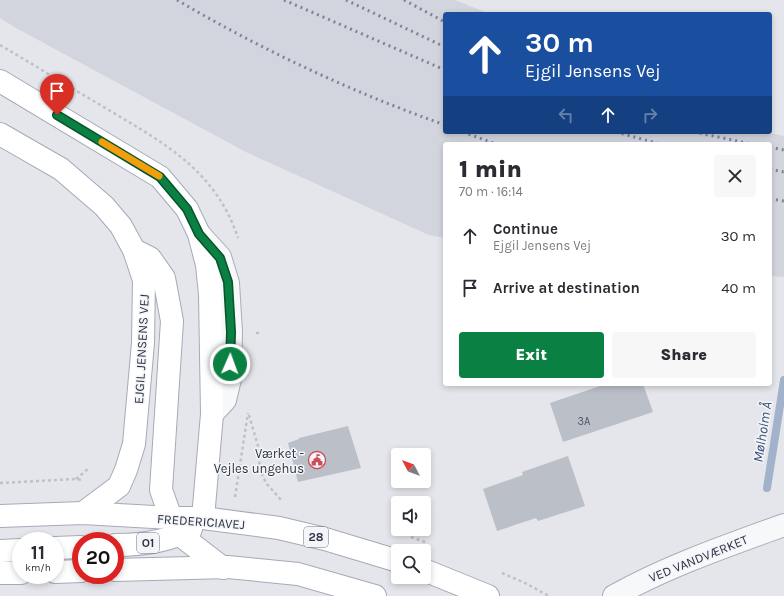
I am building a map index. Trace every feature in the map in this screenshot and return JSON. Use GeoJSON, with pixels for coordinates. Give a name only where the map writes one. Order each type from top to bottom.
{"type":"FeatureCollection","features":[{"type":"Feature","properties":{"kind":"main road"},"geometry":{"type":"LineString","coordinates":[[0,81],[160,177],[187,209],[199,234],[207,265],[210,294],[212,414],[203,518]]}},
{"type":"Feature","properties":{"kind":"main road","name":"EJGIL JENSENS VEJ"},"geometry":{"type":"LineString","coordinates":[[0,134],[61,169],[104,206],[121,226],[134,250],[144,280],[143,343],[134,444],[126,470],[118,486],[83,513]]}},
{"type":"Feature","properties":{"kind":"main road"},"geometry":{"type":"LineString","coordinates":[[134,250],[150,258],[164,278],[172,321],[161,490],[175,527],[223,568]]}},
{"type":"Feature","properties":{"kind":"main road","name":"FREDERICIAVEJ"},"geometry":{"type":"LineString","coordinates":[[0,516],[83,513],[175,527],[203,518],[279,528],[326,539],[391,559]]}},
{"type":"Feature","properties":{"kind":"main road","name":"O1"},"geometry":{"type":"LineString","coordinates":[[124,544],[156,542],[175,527]]}},
{"type":"Feature","properties":{"kind":"main road"},"geometry":{"type":"LineString","coordinates":[[0,551],[12,550]]}},
{"type":"Feature","properties":{"kind":"main road"},"geometry":{"type":"LineString","coordinates":[[124,570],[223,568],[298,574],[375,596]]}},
{"type":"Feature","properties":{"kind":"main road"},"geometry":{"type":"LineString","coordinates":[[0,573],[12,573]]}},
{"type":"Feature","properties":{"kind":"main road"},"geometry":{"type":"LineString","coordinates":[[431,573],[488,596]]}},
{"type":"Feature","properties":{"kind":"street","name":"VED VANDVÆRKET"},"geometry":{"type":"LineString","coordinates":[[614,596],[640,581],[711,551],[784,525]]}},
{"type":"Feature","properties":{"kind":"path"},"geometry":{"type":"LineString","coordinates":[[248,414],[258,446],[260,470],[266,483],[286,506]]}},
{"type":"Feature","properties":{"kind":"path"},"geometry":{"type":"LineString","coordinates":[[0,483],[75,479],[89,468]]}},
{"type":"Feature","properties":{"kind":"shaded area"},"geometry":{"type":"Polygon","coordinates":[[[0,0],[455,0],[485,12],[443,12],[443,134],[772,134],[784,136],[784,277],[772,276],[772,142],[443,142],[443,238],[429,235],[246,152],[0,18],[0,0]]]}},
{"type":"Feature","properties":{"kind":"building"},"geometry":{"type":"Polygon","coordinates":[[[600,386],[644,386],[653,412],[563,442],[550,403],[600,386]]]}},
{"type":"Feature","properties":{"kind":"building"},"geometry":{"type":"Polygon","coordinates":[[[348,426],[361,468],[298,482],[288,443],[299,438],[348,426]]]}},
{"type":"Feature","properties":{"kind":"building"},"geometry":{"type":"Polygon","coordinates":[[[568,456],[585,506],[538,521],[536,518],[497,531],[483,489],[523,475],[522,472],[568,456]]]}},
{"type":"Feature","properties":{"kind":"waterway","name":"Mølholm Å"},"geometry":{"type":"LineString","coordinates":[[767,488],[784,380]]}},
{"type":"Feature","properties":{"kind":"railway"},"geometry":{"type":"LineString","coordinates":[[177,0],[242,36],[308,69],[376,99],[443,124]]}},
{"type":"Feature","properties":{"kind":"railway"},"geometry":{"type":"LineString","coordinates":[[284,0],[443,69]]}},
{"type":"Feature","properties":{"kind":"railway"},"geometry":{"type":"LineString","coordinates":[[346,0],[443,46]]}},
{"type":"Feature","properties":{"kind":"railway"},"geometry":{"type":"LineString","coordinates":[[404,0],[443,21]]}},
{"type":"Feature","properties":{"kind":"railway"},"geometry":{"type":"LineString","coordinates":[[468,134],[490,142]]}},
{"type":"Feature","properties":{"kind":"railway"},"geometry":{"type":"LineString","coordinates":[[623,134],[653,142]]}},
{"type":"Feature","properties":{"kind":"railway"},"geometry":{"type":"LineString","coordinates":[[704,134],[742,142]]}},
{"type":"Feature","properties":{"kind":"railway"},"geometry":{"type":"LineString","coordinates":[[772,147],[784,150]]}},
{"type":"Feature","properties":{"kind":"railway"},"geometry":{"type":"LineString","coordinates":[[772,169],[784,172]]}},
{"type":"Feature","properties":{"kind":"railway"},"geometry":{"type":"LineString","coordinates":[[772,199],[784,201]]}},
{"type":"Feature","properties":{"kind":"slow traffic"},"geometry":{"type":"LineString","coordinates":[[102,142],[159,176]]}},
{"type":"Feature","properties":{"kind":"place","name":"Værket - Vejles ungehus"},"geometry":{"type":"Point","coordinates":[317,460]}},
{"type":"Feature","properties":{"kind":"route"},"geometry":{"type":"LineString","coordinates":[[57,115],[160,177],[187,209],[199,234],[220,258],[228,282],[231,332],[230,364]]}}]}
